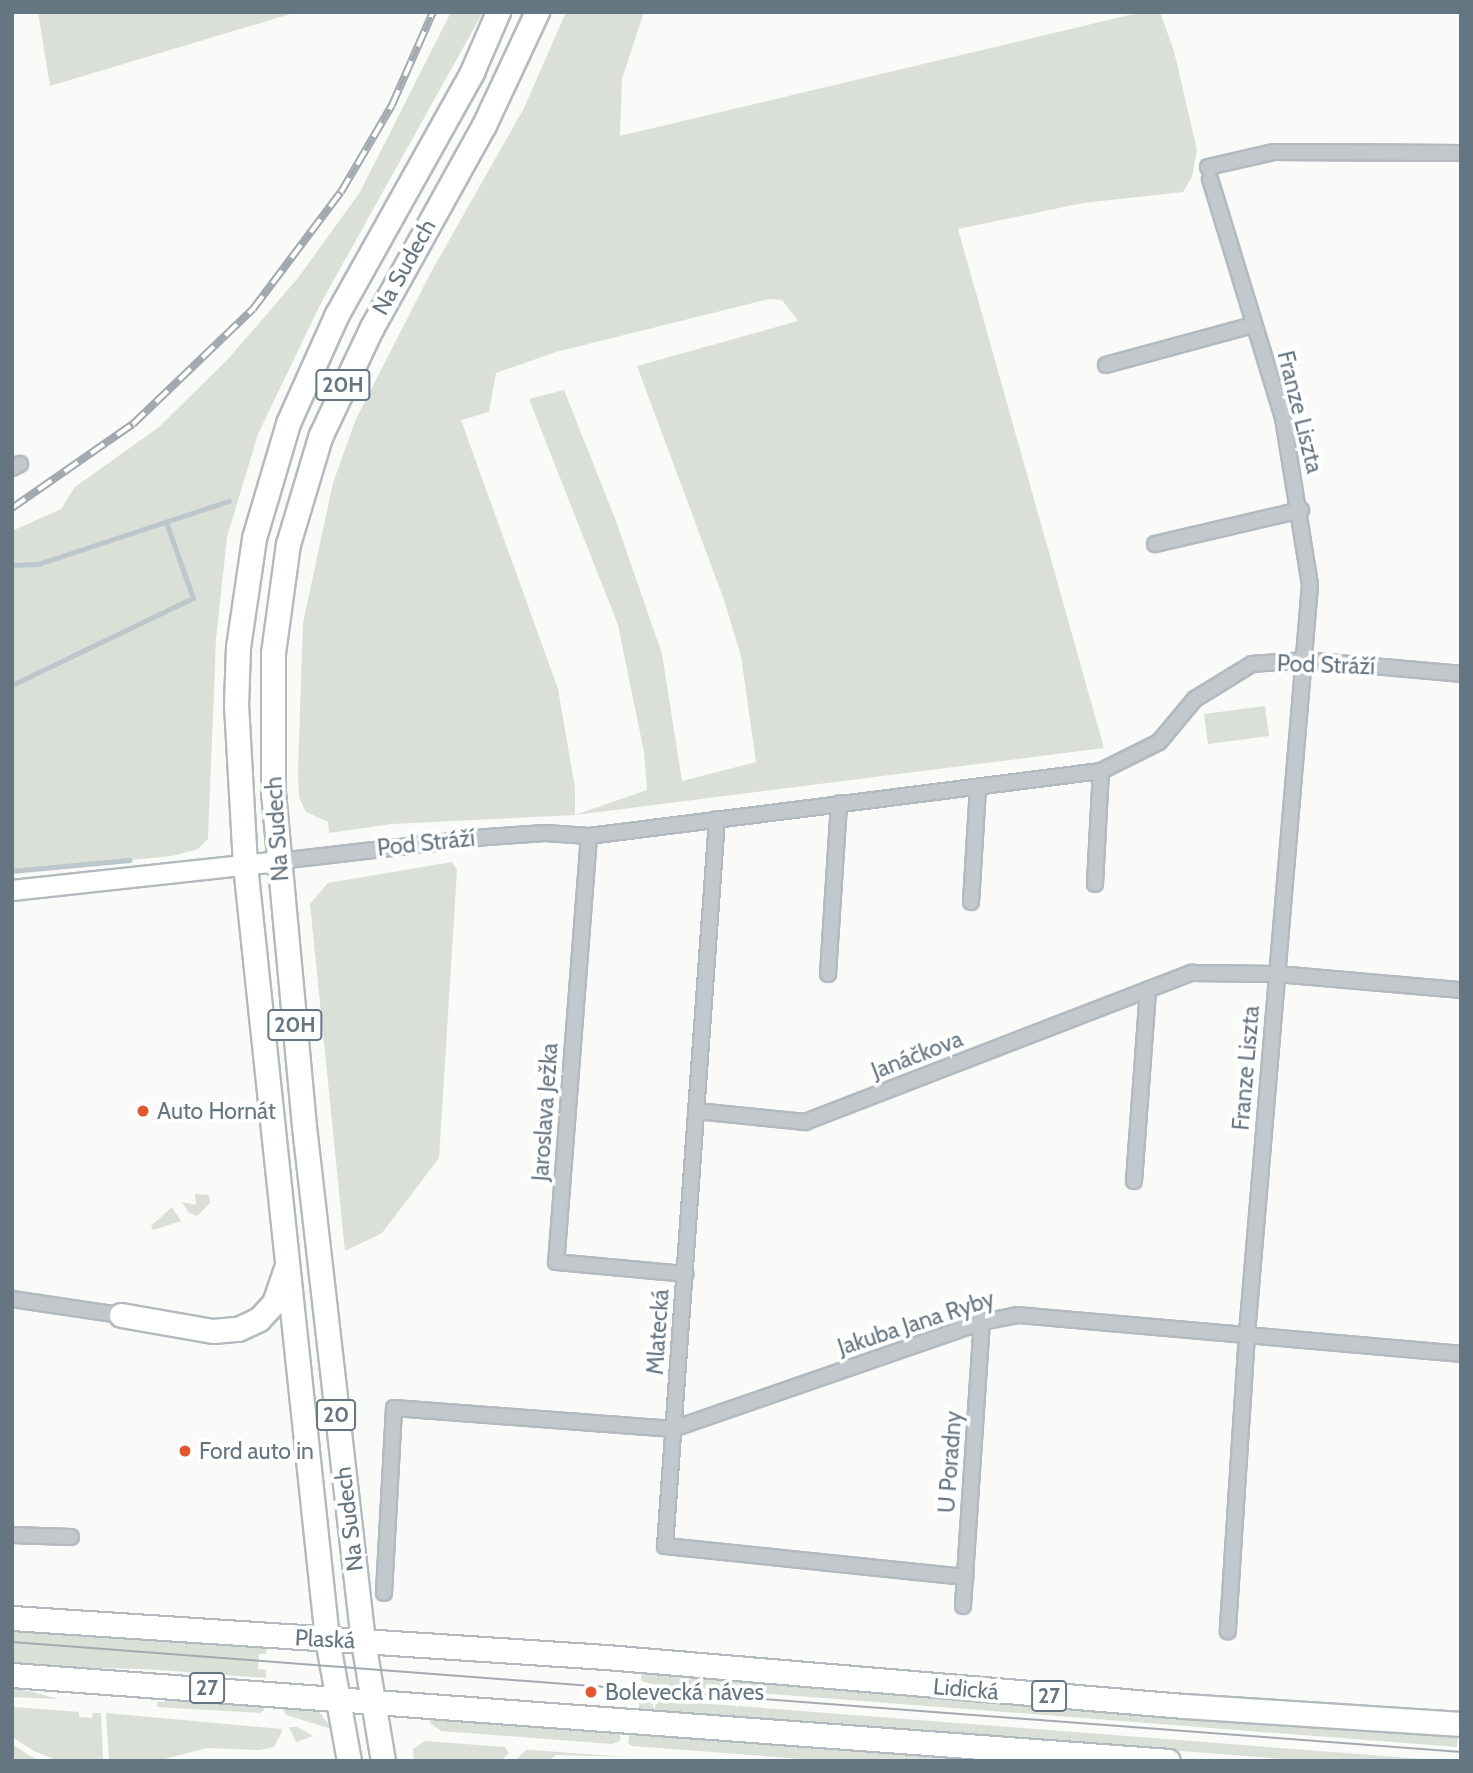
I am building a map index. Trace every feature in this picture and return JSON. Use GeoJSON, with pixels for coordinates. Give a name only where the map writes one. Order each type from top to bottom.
{"type":"FeatureCollection","features":[{"type":"Feature","properties":{"kind":"main road","name":"Na Sudech"},"geometry":{"type":"LineString","coordinates":[[349,1761],[335,1696],[327,1639],[289,1255],[245,865],[236,706],[237,647],[244,590],[267,487],[288,423],[337,314],[472,72],[498,12]]}},
{"type":"Feature","properties":{"kind":"main road","name":"Na Sudech"},"geometry":{"type":"LineString","coordinates":[[371,1700],[311,1188],[272,794],[273,653],[288,544],[320,437],[360,350],[484,125],[537,12]]}},
{"type":"Feature","properties":{"kind":"main road"},"geometry":{"type":"LineString","coordinates":[[121,1315],[213,1331],[238,1329],[259,1319],[274,1303],[289,1255]]}},
{"type":"Feature","properties":{"kind":"main road","name":"Plaská"},"geometry":{"type":"LineString","coordinates":[[12,1618],[639,1661]]}},
{"type":"Feature","properties":{"kind":"main road","name":"Lidická"},"geometry":{"type":"LineString","coordinates":[[639,1661],[1461,1724]]}},
{"type":"Feature","properties":{"kind":"main road","name":"27"},"geometry":{"type":"LineString","coordinates":[[12,1675],[335,1696],[1168,1761]]}},
{"type":"Feature","properties":{"kind":"main road","name":"20"},"geometry":{"type":"LineString","coordinates":[[371,1700],[383,1761]]}},
{"type":"Feature","properties":{"kind":"street","name":"Franze Liszta"},"geometry":{"type":"LineString","coordinates":[[1228,1631],[1247,1334],[1310,585],[1301,510],[1283,418],[1209,173],[1274,152],[1461,153]]}},
{"type":"Feature","properties":{"kind":"street"},"geometry":{"type":"LineString","coordinates":[[1106,365],[1253,325]]}},
{"type":"Feature","properties":{"kind":"street"},"geometry":{"type":"LineString","coordinates":[[1155,544],[1301,510]]}},
{"type":"Feature","properties":{"kind":"street","name":"Pod Stráží"},"geometry":{"type":"LineString","coordinates":[[12,890],[474,838],[545,833],[589,836],[1101,771],[1159,742],[1195,699],[1223,678],[1252,664],[1305,660],[1461,674]]}},
{"type":"Feature","properties":{"kind":"street"},"geometry":{"type":"LineString","coordinates":[[1095,884],[1101,771]]}},
{"type":"Feature","properties":{"kind":"street"},"geometry":{"type":"LineString","coordinates":[[971,902],[978,787]]}},
{"type":"Feature","properties":{"kind":"street"},"geometry":{"type":"LineString","coordinates":[[828,974],[839,803]]}},
{"type":"Feature","properties":{"kind":"street","name":"Mlatecká"},"geometry":{"type":"LineString","coordinates":[[717,820],[665,1546],[965,1577]]}},
{"type":"Feature","properties":{"kind":"street","name":"Jaroslava Ježka"},"geometry":{"type":"LineString","coordinates":[[589,836],[556,1262],[685,1274]]}},
{"type":"Feature","properties":{"kind":"street","name":"Janáčkova"},"geometry":{"type":"LineString","coordinates":[[696,1111],[804,1122],[1192,973],[1277,974],[1461,990]]}},
{"type":"Feature","properties":{"kind":"street"},"geometry":{"type":"LineString","coordinates":[[1134,1181],[1147,990]]}},
{"type":"Feature","properties":{"kind":"street"},"geometry":{"type":"LineString","coordinates":[[12,1299],[121,1315]]}},
{"type":"Feature","properties":{"kind":"street","name":"Jakuba Jana Ryby"},"geometry":{"type":"LineString","coordinates":[[384,1593],[394,1408],[673,1429],[982,1322],[1017,1315],[1461,1354]]}},
{"type":"Feature","properties":{"kind":"street","name":"U Poradny"},"geometry":{"type":"LineString","coordinates":[[963,1606],[982,1322]]}},
{"type":"Feature","properties":{"kind":"street"},"geometry":{"type":"LineString","coordinates":[[12,1535],[71,1537]]}},
{"type":"Feature","properties":{"kind":"shaded area"},"geometry":{"type":"Polygon","coordinates":[[[38,12],[297,12],[50,86],[38,12]]]}},
{"type":"Feature","properties":{"kind":"shaded area"},"geometry":{"type":"Polygon","coordinates":[[[451,12],[483,12],[321,303],[258,434],[227,537],[216,639],[208,839],[198,849],[172,856],[12,871],[12,531],[61,509],[75,487],[159,427],[228,359],[298,278],[360,192],[451,12]]]}},
{"type":"Feature","properties":{"kind":"shaded area"},"geometry":{"type":"Polygon","coordinates":[[[566,12],[644,12],[622,79],[620,136],[1142,12],[1160,12],[1174,51],[1197,150],[1192,177],[1183,192],[1083,203],[958,229],[1104,748],[575,815],[392,824],[329,833],[328,822],[306,812],[299,797],[298,770],[303,623],[333,483],[356,419],[430,274],[524,108],[566,12]],[[769,299],[556,352],[496,373],[489,412],[461,420],[558,689],[575,788],[575,815],[647,790],[644,752],[618,625],[529,399],[564,390],[616,521],[662,654],[682,781],[756,762],[741,656],[724,600],[637,366],[798,321],[782,300],[769,299]]]}},
{"type":"Feature","properties":{"kind":"shaded area"},"geometry":{"type":"Polygon","coordinates":[[[1265,706],[1269,736],[1208,744],[1204,714],[1265,706]]]}},
{"type":"Feature","properties":{"kind":"shaded area"},"geometry":{"type":"Polygon","coordinates":[[[452,862],[457,870],[439,1158],[382,1233],[345,1251],[310,904],[328,883],[452,862]]]}},
{"type":"Feature","properties":{"kind":"shaded area"},"geometry":{"type":"Polygon","coordinates":[[[195,1194],[209,1195],[210,1203],[197,1216],[189,1213],[182,1202],[196,1205],[195,1194]]]}},
{"type":"Feature","properties":{"kind":"shaded area"},"geometry":{"type":"Polygon","coordinates":[[[172,1207],[181,1221],[153,1230],[151,1226],[172,1207]]]}},
{"type":"Feature","properties":{"kind":"shaded area"},"geometry":{"type":"Polygon","coordinates":[[[12,1627],[267,1646],[266,1654],[259,1654],[258,1669],[266,1670],[266,1678],[145,1669],[12,1667],[12,1627]]]}},
{"type":"Feature","properties":{"kind":"shaded area"},"geometry":{"type":"Polygon","coordinates":[[[642,1669],[867,1692],[1458,1733],[1457,1747],[656,1685],[641,1681],[642,1669]]]}},
{"type":"Feature","properties":{"kind":"shaded area"},"geometry":{"type":"Polygon","coordinates":[[[12,1688],[33,1692],[58,1699],[12,1697],[12,1688]]]}},
{"type":"Feature","properties":{"kind":"shaded area"},"geometry":{"type":"Polygon","coordinates":[[[190,1700],[267,1706],[261,1713],[157,1707],[157,1702],[190,1700]]]}},
{"type":"Feature","properties":{"kind":"shaded area"},"geometry":{"type":"Polygon","coordinates":[[[659,1700],[1449,1761],[1310,1761],[639,1709],[639,1702],[659,1700]]]}},
{"type":"Feature","properties":{"kind":"shaded area"},"geometry":{"type":"Polygon","coordinates":[[[12,1707],[79,1712],[79,1717],[92,1718],[93,1713],[101,1713],[103,1761],[58,1761],[34,1751],[12,1737],[12,1707]]]}},
{"type":"Feature","properties":{"kind":"shaded area"},"geometry":{"type":"Polygon","coordinates":[[[282,1707],[319,1712],[332,1729],[286,1715],[282,1707]]]}},
{"type":"Feature","properties":{"kind":"shaded area"},"geometry":{"type":"Polygon","coordinates":[[[106,1713],[282,1729],[274,1747],[259,1750],[207,1748],[157,1761],[109,1761],[106,1713]]]}},
{"type":"Feature","properties":{"kind":"shaded area"},"geometry":{"type":"Polygon","coordinates":[[[428,1713],[621,1728],[620,1741],[612,1744],[441,1731],[430,1723],[428,1713]]]}},
{"type":"Feature","properties":{"kind":"shaded area"},"geometry":{"type":"Polygon","coordinates":[[[289,1727],[297,1727],[313,1736],[296,1742],[289,1727]]]}},
{"type":"Feature","properties":{"kind":"shaded area"},"geometry":{"type":"Polygon","coordinates":[[[630,1729],[1041,1761],[829,1761],[632,1746],[628,1743],[630,1729]]]}},
{"type":"Feature","properties":{"kind":"shaded area"},"geometry":{"type":"Polygon","coordinates":[[[425,1741],[505,1747],[509,1753],[501,1761],[414,1761],[413,1749],[425,1741]]]}},
{"type":"Feature","properties":{"kind":"shaded area"},"geometry":{"type":"Polygon","coordinates":[[[12,1744],[28,1755],[41,1761],[12,1761],[12,1744]]]}},
{"type":"Feature","properties":{"kind":"shaded area"},"geometry":{"type":"Polygon","coordinates":[[[526,1750],[627,1757],[556,1755],[549,1761],[515,1761],[526,1750]]]}},
{"type":"Feature","properties":{"kind":"waterway"},"geometry":{"type":"LineString","coordinates":[[12,565],[38,564],[229,501]]}},
{"type":"Feature","properties":{"kind":"waterway"},"geometry":{"type":"LineString","coordinates":[[12,685],[193,598],[166,522]]}},
{"type":"Feature","properties":{"kind":"waterway"},"geometry":{"type":"LineString","coordinates":[[12,871],[129,860]]}},
{"type":"Feature","properties":{"kind":"tram line"},"geometry":{"type":"LineString","coordinates":[[12,1642],[1461,1752]]}},
{"type":"Feature","properties":{"kind":"railway"},"geometry":{"type":"LineString","coordinates":[[12,508],[133,424],[253,309],[341,192],[392,105],[433,12]]}},
{"type":"Feature","properties":{"kind":"place","name":"Auto Hornát"},"geometry":{"type":"Point","coordinates":[143,1111]}},
{"type":"Feature","properties":{"kind":"place","name":"Ford auto in"},"geometry":{"type":"Point","coordinates":[185,1451]}},
{"type":"Feature","properties":{"kind":"place","name":"Bolevecká náves"},"geometry":{"type":"Point","coordinates":[591,1692]}}]}
